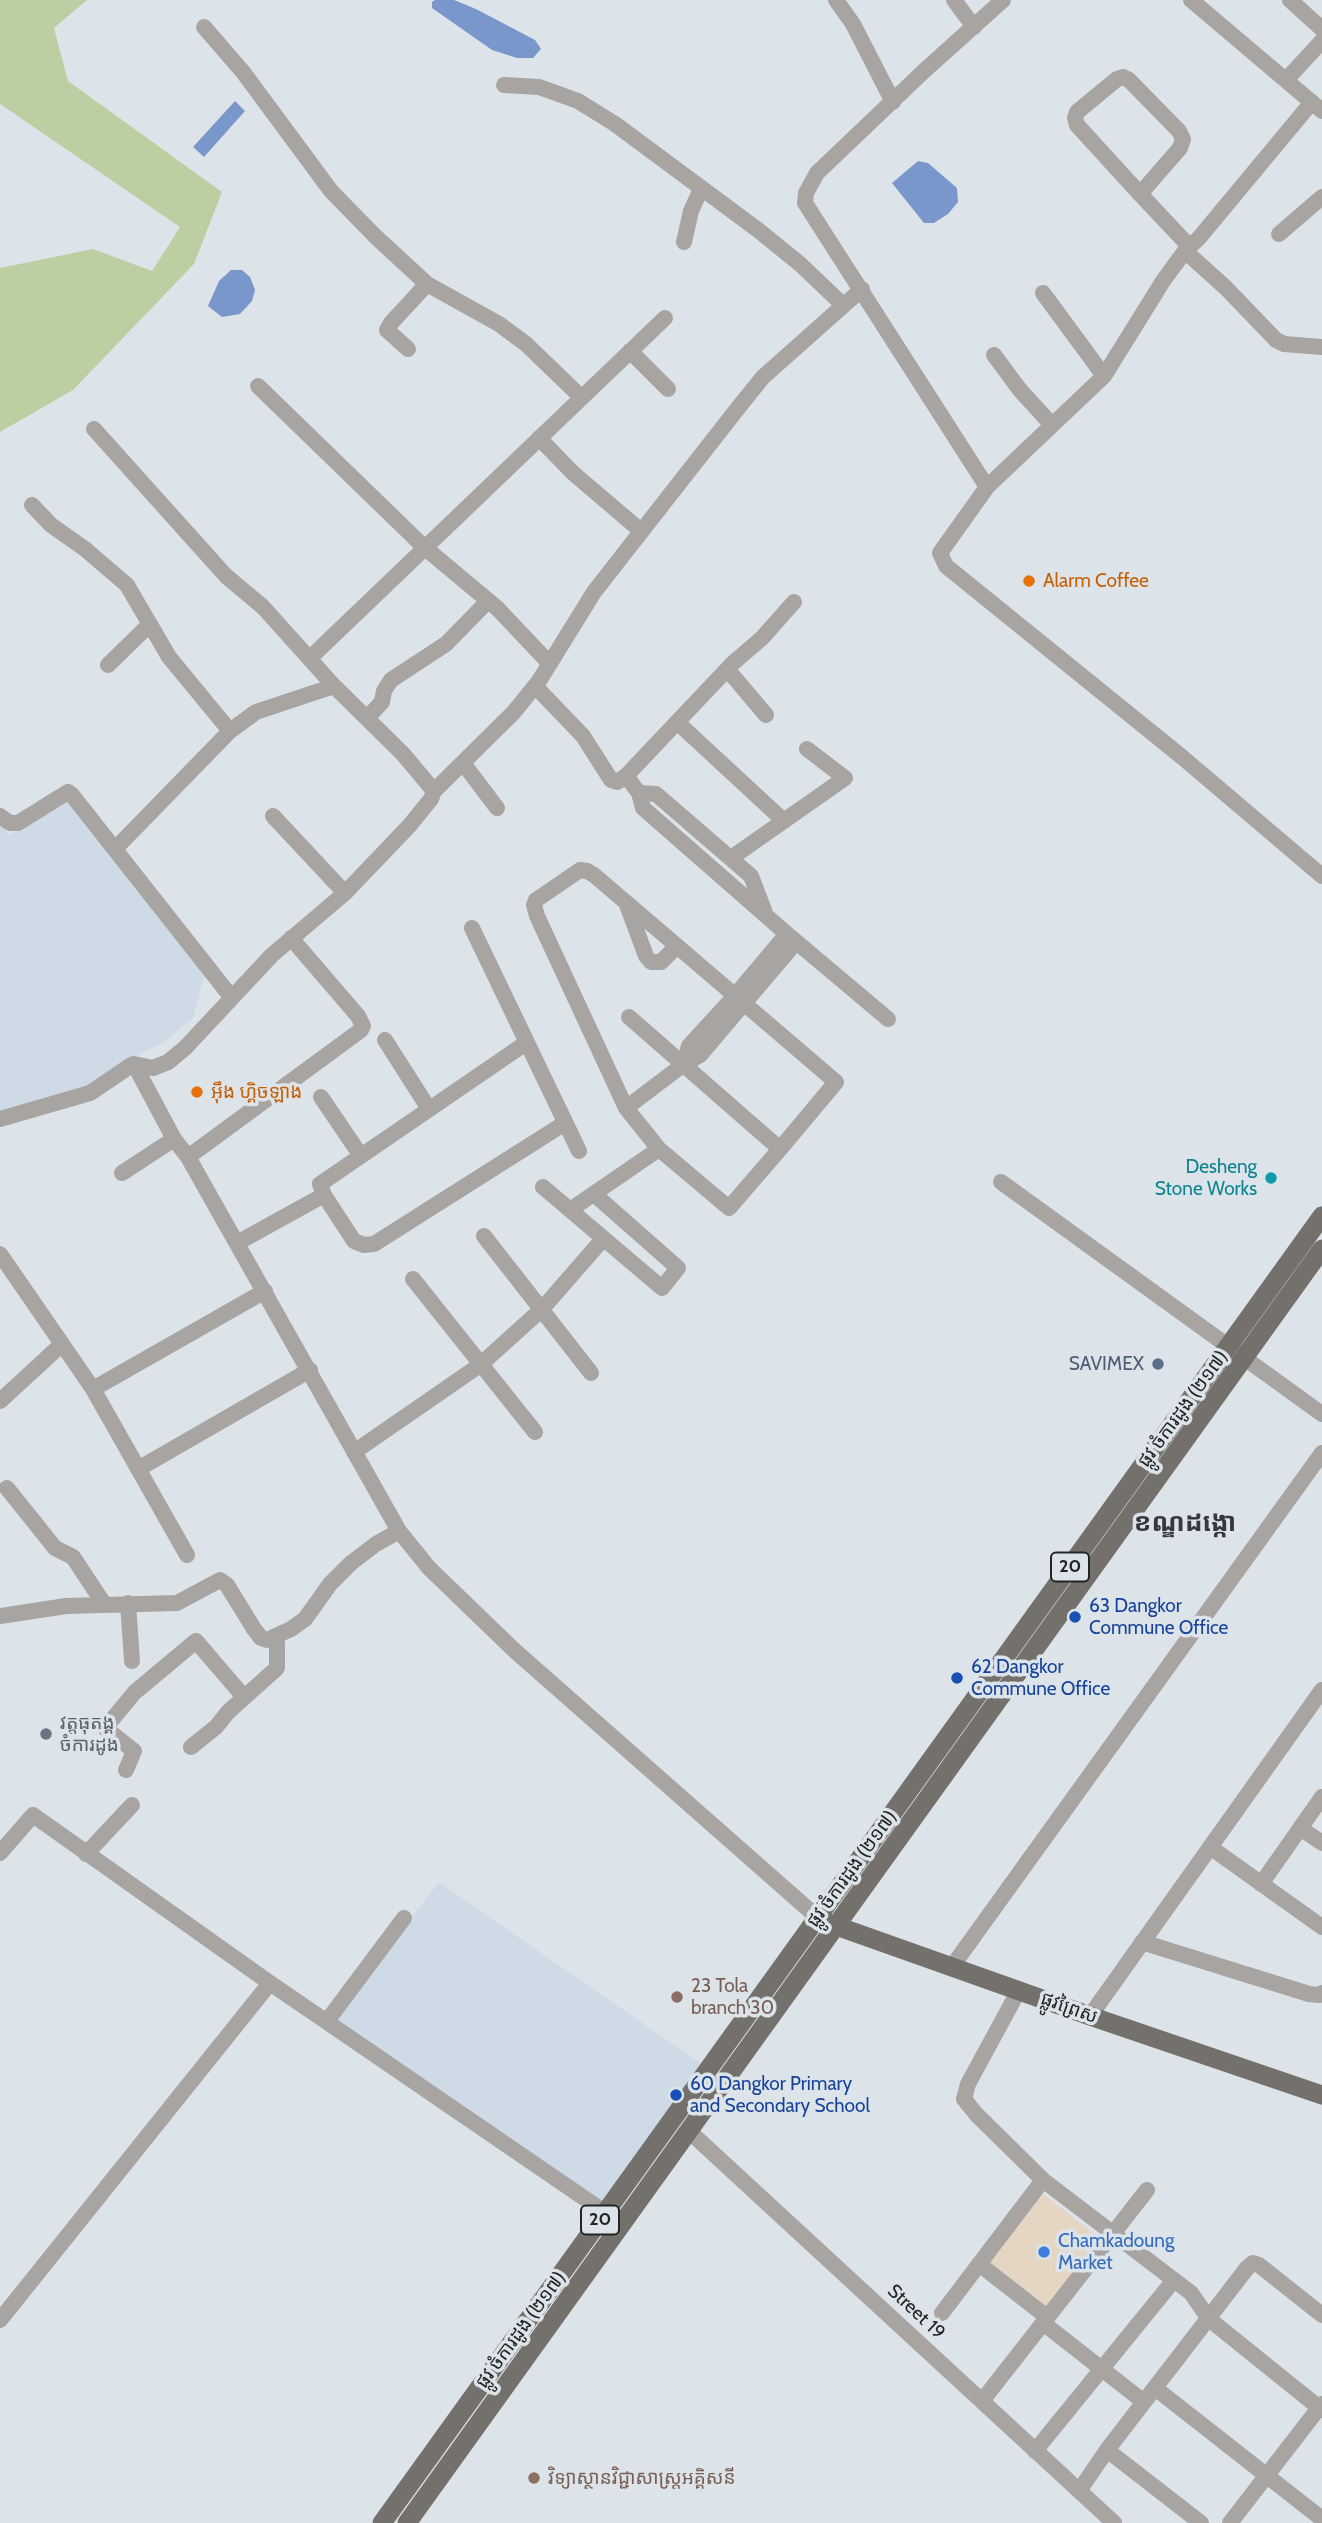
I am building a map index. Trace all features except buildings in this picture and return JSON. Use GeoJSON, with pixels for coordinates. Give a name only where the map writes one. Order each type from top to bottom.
{"type":"FeatureCollection","features":[{"type":"Feature","properties":{"kind":"main road","name":"ផ្លូវ ចំការដូង (២១៧)"},"geometry":{"type":"LineString","coordinates":[[407,2523],[836,1927],[1236,1352],[1322,1216]]}},
{"type":"Feature","properties":{"kind":"main road","name":"ផ្លូវ ចំការដូង (២១៧)"},"geometry":{"type":"LineString","coordinates":[[382,2523],[817,1917],[1236,1352],[1322,1250]]}},
{"type":"Feature","properties":{"kind":"main road","name":"ផ្លូវព្រៃស"},"geometry":{"type":"LineString","coordinates":[[817,1917],[836,1927],[951,1968],[1322,2095]]}},
{"type":"Feature","properties":{"kind":"street"},"geometry":{"type":"LineString","coordinates":[[836,0],[853,24],[893,102]]}},
{"type":"Feature","properties":{"kind":"street"},"geometry":{"type":"LineString","coordinates":[[954,0],[974,27]]}},
{"type":"Feature","properties":{"kind":"street"},"geometry":{"type":"LineString","coordinates":[[987,488],[805,203],[806,193],[817,173],[1003,0]]}},
{"type":"Feature","properties":{"kind":"street"},"geometry":{"type":"LineString","coordinates":[[1191,0],[1317,107],[1187,249],[1163,281],[1104,376],[987,488],[940,553],[946,566],[1182,757],[1322,876]]}},
{"type":"Feature","properties":{"kind":"street"},"geometry":{"type":"LineString","coordinates":[[1290,0],[1322,29]]}},
{"type":"Feature","properties":{"kind":"street"},"geometry":{"type":"LineString","coordinates":[[204,27],[243,72],[331,191],[376,237],[427,284],[499,324],[526,344],[581,397]]}},
{"type":"Feature","properties":{"kind":"street"},"geometry":{"type":"LineString","coordinates":[[1286,80],[1322,41]]}},
{"type":"Feature","properties":{"kind":"street"},"geometry":{"type":"LineString","coordinates":[[1140,194],[1180,148],[1183,139],[1180,131],[1123,77],[1117,79],[1077,113],[1076,125],[1187,249],[1276,340],[1284,344],[1322,347]]}},
{"type":"Feature","properties":{"kind":"street"},"geometry":{"type":"LineString","coordinates":[[504,85],[539,87],[578,101],[615,124],[779,247],[843,305]]}},
{"type":"Feature","properties":{"kind":"street"},"geometry":{"type":"LineString","coordinates":[[684,242],[691,211],[701,189]]}},
{"type":"Feature","properties":{"kind":"street"},"geometry":{"type":"LineString","coordinates":[[1279,234],[1322,197]]}},
{"type":"Feature","properties":{"kind":"street"},"geometry":{"type":"LineString","coordinates":[[408,349],[387,330],[427,284]]}},
{"type":"Feature","properties":{"kind":"street"},"geometry":{"type":"LineString","coordinates":[[0,1119],[90,1093],[134,1064],[153,1068],[168,1062],[291,938],[345,893],[410,825],[431,799],[434,791],[514,712],[550,664],[594,592],[764,377],[862,289]]}},
{"type":"Feature","properties":{"kind":"street"},"geometry":{"type":"LineString","coordinates":[[1043,293],[1104,376]]}},
{"type":"Feature","properties":{"kind":"street"},"geometry":{"type":"LineString","coordinates":[[310,658],[665,318]]}},
{"type":"Feature","properties":{"kind":"street"},"geometry":{"type":"LineString","coordinates":[[630,351],[668,389]]}},
{"type":"Feature","properties":{"kind":"street"},"geometry":{"type":"LineString","coordinates":[[994,355],[1020,390],[1052,425]]}},
{"type":"Feature","properties":{"kind":"street"},"geometry":{"type":"LineString","coordinates":[[258,386],[424,547],[488,601],[550,664]]}},
{"type":"Feature","properties":{"kind":"street"},"geometry":{"type":"LineString","coordinates":[[94,429],[226,576],[262,607],[334,686],[404,754],[434,791]]}},
{"type":"Feature","properties":{"kind":"street"},"geometry":{"type":"LineString","coordinates":[[539,438],[573,473],[641,531]]}},
{"type":"Feature","properties":{"kind":"street"},"geometry":{"type":"LineString","coordinates":[[32,505],[51,524],[127,585],[169,657],[230,731]]}},
{"type":"Feature","properties":{"kind":"street"},"geometry":{"type":"LineString","coordinates":[[368,718],[382,702],[384,691],[391,680],[446,644],[488,601]]}},
{"type":"Feature","properties":{"kind":"street"},"geometry":{"type":"LineString","coordinates":[[535,686],[583,736],[611,780],[617,782],[678,723],[727,669],[762,638],[794,602]]}},
{"type":"Feature","properties":{"kind":"street"},"geometry":{"type":"LineString","coordinates":[[108,665],[150,625]]}},
{"type":"Feature","properties":{"kind":"street"},"geometry":{"type":"LineString","coordinates":[[727,669],[766,715]]}},
{"type":"Feature","properties":{"kind":"street"},"geometry":{"type":"LineString","coordinates":[[115,849],[230,731],[256,712],[334,686]]}},
{"type":"Feature","properties":{"kind":"street"},"geometry":{"type":"LineString","coordinates":[[678,723],[784,821]]}},
{"type":"Feature","properties":{"kind":"street"},"geometry":{"type":"LineString","coordinates":[[732,858],[845,778],[807,749]]}},
{"type":"Feature","properties":{"kind":"street"},"geometry":{"type":"LineString","coordinates":[[463,762],[497,808]]}},
{"type":"Feature","properties":{"kind":"street"},"geometry":{"type":"LineString","coordinates":[[626,776],[639,793],[643,807],[791,938],[888,1019]]}},
{"type":"Feature","properties":{"kind":"street"},"geometry":{"type":"LineString","coordinates":[[0,816],[10,823],[18,823],[68,792],[232,998]]}},
{"type":"Feature","properties":{"kind":"street"},"geometry":{"type":"LineString","coordinates":[[639,793],[656,794],[751,876],[764,913]]}},
{"type":"Feature","properties":{"kind":"street"},"geometry":{"type":"LineString","coordinates":[[273,816],[345,893]]}},
{"type":"Feature","properties":{"kind":"street"},"geometry":{"type":"LineString","coordinates":[[581,870],[589,872],[676,947],[836,1082],[729,1208],[659,1149],[626,1108],[586,1026],[534,906],[537,899],[581,870]]}},
{"type":"Feature","properties":{"kind":"street"},"geometry":{"type":"LineString","coordinates":[[626,903],[646,956],[651,962],[661,962],[676,947]]}},
{"type":"Feature","properties":{"kind":"street"},"geometry":{"type":"LineString","coordinates":[[472,928],[579,1150]]}},
{"type":"Feature","properties":{"kind":"street"},"geometry":{"type":"LineString","coordinates":[[188,1157],[363,1026],[291,938]]}},
{"type":"Feature","properties":{"kind":"street"},"geometry":{"type":"LineString","coordinates":[[626,1108],[699,1055],[791,938]]}},
{"type":"Feature","properties":{"kind":"street"},"geometry":{"type":"LineString","coordinates":[[629,1017],[780,1149]]}},
{"type":"Feature","properties":{"kind":"street"},"geometry":{"type":"LineString","coordinates":[[385,1040],[429,1109]]}},
{"type":"Feature","properties":{"kind":"street"},"geometry":{"type":"LineString","coordinates":[[526,1042],[320,1184],[324,1195],[354,1241],[364,1245],[374,1244],[565,1123]]}},
{"type":"Feature","properties":{"kind":"street"},"geometry":{"type":"LineString","coordinates":[[134,1064],[174,1139],[188,1157],[237,1242],[399,1531],[429,1568],[514,1650],[817,1917]]}},
{"type":"Feature","properties":{"kind":"street"},"geometry":{"type":"LineString","coordinates":[[321,1097],[361,1156]]}},
{"type":"Feature","properties":{"kind":"street"},"geometry":{"type":"LineString","coordinates":[[122,1173],[174,1139]]}},
{"type":"Feature","properties":{"kind":"street"},"geometry":{"type":"LineString","coordinates":[[570,1210],[659,1149]]}},
{"type":"Feature","properties":{"kind":"street"},"geometry":{"type":"LineString","coordinates":[[1001,1182],[1322,1414]]}},
{"type":"Feature","properties":{"kind":"street"},"geometry":{"type":"LineString","coordinates":[[543,1187],[662,1288],[678,1268],[594,1194]]}},
{"type":"Feature","properties":{"kind":"street"},"geometry":{"type":"LineString","coordinates":[[237,1242],[324,1195]]}},
{"type":"Feature","properties":{"kind":"street"},"geometry":{"type":"LineString","coordinates":[[484,1236],[591,1373]]}},
{"type":"Feature","properties":{"kind":"street"},"geometry":{"type":"LineString","coordinates":[[354,1452],[480,1365],[542,1309],[604,1238]]}},
{"type":"Feature","properties":{"kind":"street"},"geometry":{"type":"LineString","coordinates":[[0,1254],[93,1389],[187,1555]]}},
{"type":"Feature","properties":{"kind":"street"},"geometry":{"type":"LineString","coordinates":[[412,1279],[535,1432]]}},
{"type":"Feature","properties":{"kind":"street"},"geometry":{"type":"LineString","coordinates":[[93,1389],[265,1291]]}},
{"type":"Feature","properties":{"kind":"street"},"geometry":{"type":"LineString","coordinates":[[2,1394],[62,1344]]}},
{"type":"Feature","properties":{"kind":"street"},"geometry":{"type":"LineString","coordinates":[[138,1469],[310,1370]]}},
{"type":"Feature","properties":{"kind":"street"},"geometry":{"type":"LineString","coordinates":[[951,1968],[1322,1453]]}},
{"type":"Feature","properties":{"kind":"street"},"geometry":{"type":"LineString","coordinates":[[7,1488],[55,1548],[74,1557],[104,1604]]}},
{"type":"Feature","properties":{"kind":"street"},"geometry":{"type":"LineString","coordinates":[[0,1616],[66,1606],[177,1603],[220,1580],[227,1585],[261,1638],[267,1640],[277,1637],[305,1619],[330,1584],[351,1563],[399,1531]]}},
{"type":"Feature","properties":{"kind":"street"},"geometry":{"type":"LineString","coordinates":[[128,1603],[132,1661]]}},
{"type":"Feature","properties":{"kind":"street"},"geometry":{"type":"LineString","coordinates":[[191,1747],[216,1727],[277,1668],[277,1637]]}},
{"type":"Feature","properties":{"kind":"street"},"geometry":{"type":"LineString","coordinates":[[126,1770],[134,1751],[105,1728],[135,1692],[196,1641],[244,1697]]}},
{"type":"Feature","properties":{"kind":"street"},"geometry":{"type":"LineString","coordinates":[[1090,2016],[1322,1690]]}},
{"type":"Feature","properties":{"kind":"street"},"geometry":{"type":"LineString","coordinates":[[1261,1884],[1322,1797]]}},
{"type":"Feature","properties":{"kind":"street"},"geometry":{"type":"LineString","coordinates":[[86,1854],[132,1805]]}},
{"type":"Feature","properties":{"kind":"street"},"geometry":{"type":"LineString","coordinates":[[0,1853],[33,1815],[270,1983],[622,2224]]}},
{"type":"Feature","properties":{"kind":"street"},"geometry":{"type":"LineString","coordinates":[[1300,1828],[1322,1843]]}},
{"type":"Feature","properties":{"kind":"street"},"geometry":{"type":"LineString","coordinates":[[1210,1847],[1322,1927]]}},
{"type":"Feature","properties":{"kind":"street"},"geometry":{"type":"LineString","coordinates":[[327,2021],[404,1918]]}},
{"type":"Feature","properties":{"kind":"street"},"geometry":{"type":"LineString","coordinates":[[1142,1942],[1309,1994],[1322,1993]]}},
{"type":"Feature","properties":{"kind":"street"},"geometry":{"type":"LineString","coordinates":[[0,2320],[270,1983]]}},
{"type":"Feature","properties":{"kind":"street"},"geometry":{"type":"LineString","coordinates":[[1019,1990],[968,2084],[964,2099],[1043,2180],[1191,2293],[1209,2319],[1321,2407],[1230,2523]]}},
{"type":"Feature","properties":{"kind":"street","name":"Street 19"},"geometry":{"type":"LineString","coordinates":[[690,2132],[1114,2523]]}},
{"type":"Feature","properties":{"kind":"street"},"geometry":{"type":"LineString","coordinates":[[942,2313],[1043,2180]]}},
{"type":"Feature","properties":{"kind":"street"},"geometry":{"type":"LineString","coordinates":[[982,2401],[1147,2190]]}},
{"type":"Feature","properties":{"kind":"street"},"geometry":{"type":"LineString","coordinates":[[1079,2491],[1107,2450],[1253,2263],[1322,2315]]}},
{"type":"Feature","properties":{"kind":"street"},"geometry":{"type":"LineString","coordinates":[[979,2264],[1144,2402]]}},
{"type":"Feature","properties":{"kind":"street"},"geometry":{"type":"LineString","coordinates":[[1035,2451],[1174,2280]]}},
{"type":"Feature","properties":{"kind":"street"},"geometry":{"type":"LineString","coordinates":[[1155,2388],[1322,2519]]}},
{"type":"Feature","properties":{"kind":"street"},"geometry":{"type":"LineString","coordinates":[[1107,2450],[1201,2523]]}},
{"type":"Feature","properties":{"kind":"shaded area"},"geometry":{"type":"Polygon","coordinates":[[[70,796],[206,969],[193,1018],[163,1043],[145,1051],[86,1089],[0,1112],[0,824],[10,835],[70,796]]]}},
{"type":"Feature","properties":{"kind":"shaded area"},"geometry":{"type":"Polygon","coordinates":[[[439,1882],[703,2065],[599,2205],[333,2018],[439,1882]]]}},
{"type":"Feature","properties":{"kind":"shaded area","name":"Chamkadoung Market"},"geometry":{"type":"Polygon","coordinates":[[[1042,2193],[1101,2239],[1046,2310],[987,2264],[1042,2193]]]}},
{"type":"Feature","properties":{"kind":"green space"},"geometry":{"type":"Polygon","coordinates":[[[0,0],[87,0],[54,28],[68,81],[222,192],[194,264],[73,390],[0,432],[0,268],[93,249],[152,271],[180,227],[0,104],[0,0]]]}},
{"type":"Feature","properties":{"kind":"water"},"geometry":{"type":"Polygon","coordinates":[[[454,0],[476,9],[535,40],[541,49],[533,58],[517,58],[492,50],[432,8],[432,2],[454,0]]]}},
{"type":"Feature","properties":{"kind":"water"},"geometry":{"type":"Polygon","coordinates":[[[235,101],[245,111],[204,157],[193,147],[235,101]]]}},
{"type":"Feature","properties":{"kind":"water"},"geometry":{"type":"Polygon","coordinates":[[[918,161],[928,163],[957,188],[958,202],[948,214],[934,223],[924,223],[892,183],[918,161]]]}},
{"type":"Feature","properties":{"kind":"water"},"geometry":{"type":"Polygon","coordinates":[[[231,270],[242,270],[250,277],[255,290],[252,301],[240,314],[222,317],[208,306],[219,281],[231,270]]]}},
{"type":"Feature","properties":{"kind":"place","name":"Alarm Coffee"},"geometry":{"type":"Point","coordinates":[1029,581]}},
{"type":"Feature","properties":{"kind":"place","name":"អ៊ឹង ហ្គិចឡាង"},"geometry":{"type":"Point","coordinates":[197,1092]}},
{"type":"Feature","properties":{"kind":"place","name":"Desheng Stone Works"},"geometry":{"type":"Point","coordinates":[1271,1178]}},
{"type":"Feature","properties":{"kind":"place","name":"SAVIMEX"},"geometry":{"type":"Point","coordinates":[1158,1364]}},
{"type":"Feature","properties":{"kind":"place","name":"63 Dangkor Commune Office"},"geometry":{"type":"Point","coordinates":[1075,1617]}},
{"type":"Feature","properties":{"kind":"place","name":"62 Dangkor Commune Office"},"geometry":{"type":"Point","coordinates":[957,1678]}},
{"type":"Feature","properties":{"kind":"place","name":"វត្តធុតង្គ ចំការដូង"},"geometry":{"type":"Point","coordinates":[46,1734]}},
{"type":"Feature","properties":{"kind":"place","name":"23 Tola branch 30"},"geometry":{"type":"Point","coordinates":[677,1997]}},
{"type":"Feature","properties":{"kind":"place","name":"60 Dangkor Primary and Secondary School"},"geometry":{"type":"Point","coordinates":[676,2095]}},
{"type":"Feature","properties":{"kind":"place","name":"Chamkadoung Market"},"geometry":{"type":"Point","coordinates":[1044,2252]}},
{"type":"Feature","properties":{"kind":"place","name":"វិទ្យាស្ថានវិជ្ជាសាស្រ្តអគ្គិសនី"},"geometry":{"type":"Point","coordinates":[534,2478]}},
{"type":"Feature","properties":{"kind":"district","name":"ខណ្ឌដង្កោ"},"geometry":{"type":"Point","coordinates":[1185,1523]}}]}
